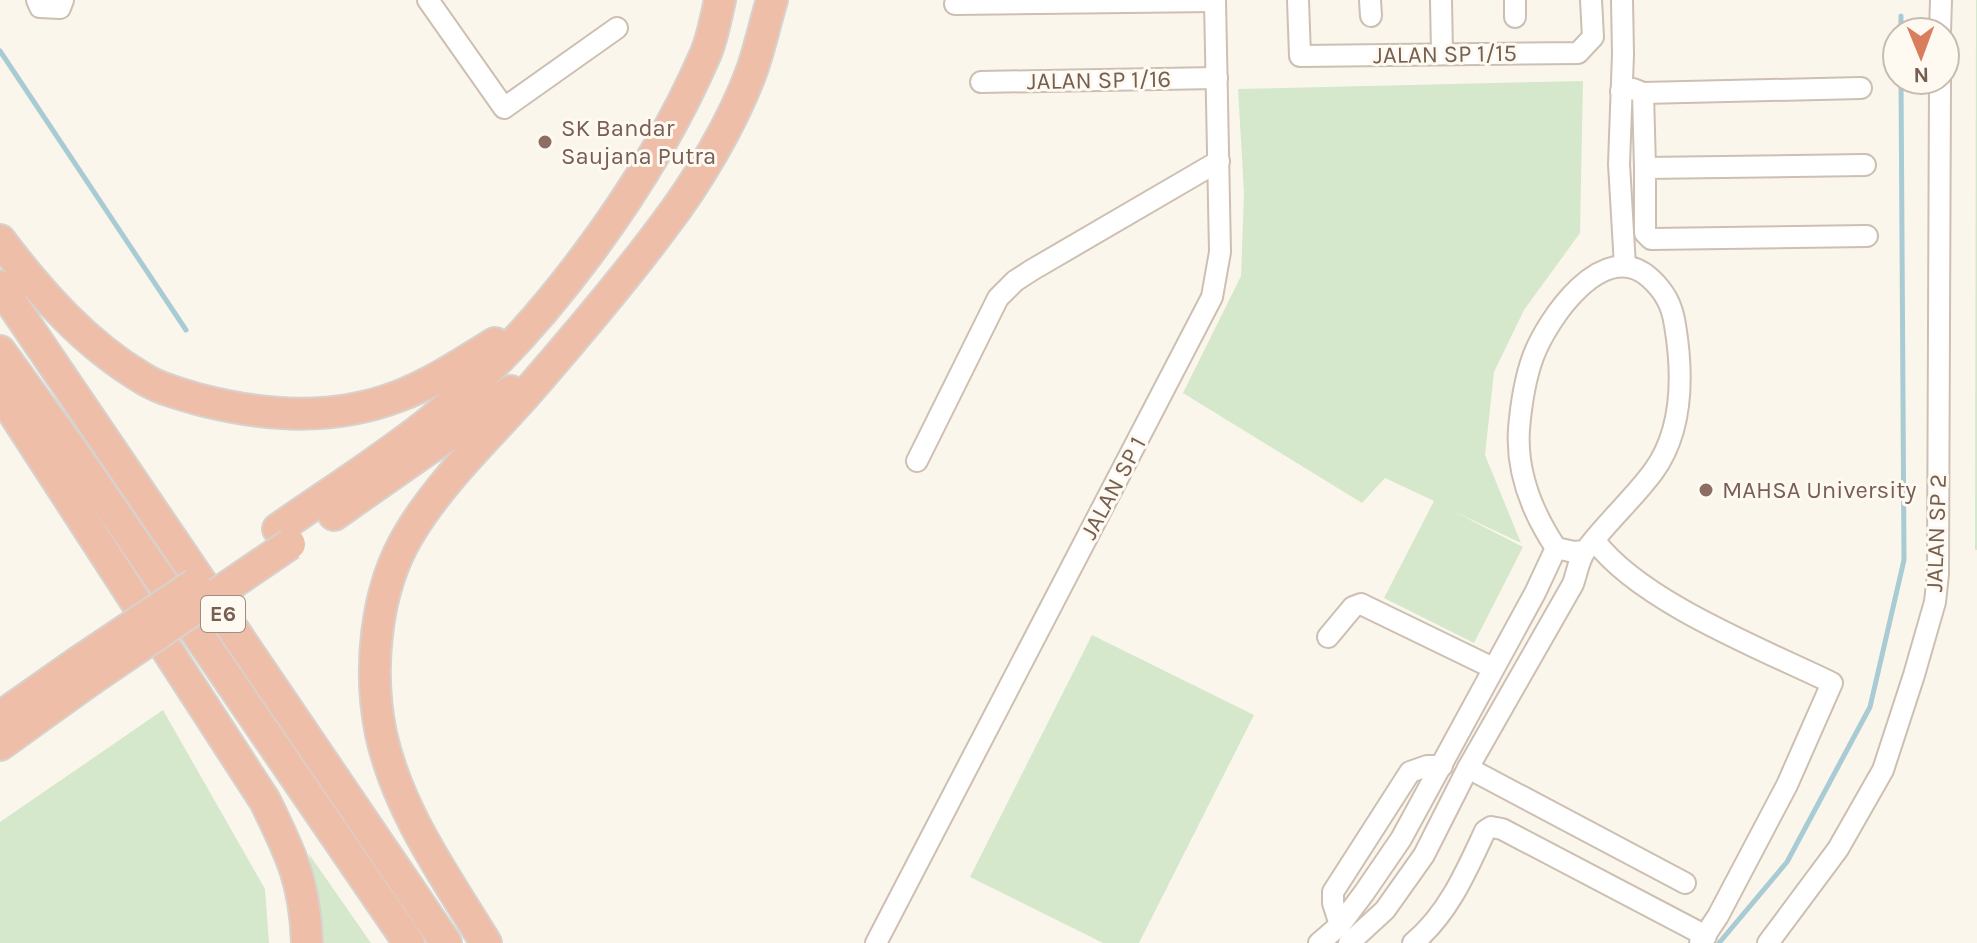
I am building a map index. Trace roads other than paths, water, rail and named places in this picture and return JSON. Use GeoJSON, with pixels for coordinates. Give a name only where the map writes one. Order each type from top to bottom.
{"type":"FeatureCollection","features":[{"type":"Feature","properties":{"kind":"highway"},"geometry":{"type":"LineString","coordinates":[[284,536],[428,424],[497,361],[536,318],[590,250],[649,164],[707,51],[720,0]]}},
{"type":"Feature","properties":{"kind":"highway"},"geometry":{"type":"LineString","coordinates":[[486,943],[407,813],[389,764],[375,692],[377,637],[388,582],[408,536],[437,492],[664,226],[707,163],[752,71],[772,0]]}},
{"type":"Feature","properties":{"kind":"highway"},"geometry":{"type":"LineString","coordinates":[[0,240],[73,326],[106,354],[146,381],[189,397],[276,414],[315,415],[360,408],[400,396],[451,371],[536,318]]}},
{"type":"Feature","properties":{"kind":"highway","name":"E6"},"geometry":{"type":"LineString","coordinates":[[0,286],[446,943]]}},
{"type":"Feature","properties":{"kind":"highway","name":"E6"},"geometry":{"type":"LineString","coordinates":[[0,351],[80,462],[409,943]]}},
{"type":"Feature","properties":{"kind":"highway"},"geometry":{"type":"LineString","coordinates":[[0,717],[83,672],[284,536],[436,445],[551,361]]}},
{"type":"Feature","properties":{"kind":"highway"},"geometry":{"type":"LineString","coordinates":[[0,392],[265,801],[301,883],[307,943]]}},
{"type":"Feature","properties":{"kind":"highway"},"geometry":{"type":"LineString","coordinates":[[0,745],[83,672]]}},
{"type":"Feature","properties":{"kind":"street"},"geometry":{"type":"LineString","coordinates":[[37,0],[40,7],[48,9],[60,8],[63,0]]}},
{"type":"Feature","properties":{"kind":"street"},"geometry":{"type":"LineString","coordinates":[[428,0],[504,108],[617,28]]}},
{"type":"Feature","properties":{"kind":"street"},"geometry":{"type":"LineString","coordinates":[[955,4],[1215,0]]}},
{"type":"Feature","properties":{"kind":"street","name":"JALAN SP 1"},"geometry":{"type":"LineString","coordinates":[[876,943],[1212,297],[1220,252],[1215,0]]}},
{"type":"Feature","properties":{"kind":"street","name":"JALAN SP 1/15"},"geometry":{"type":"LineString","coordinates":[[1298,0],[1300,56],[1578,53],[1593,37],[1591,0]]}},
{"type":"Feature","properties":{"kind":"street"},"geometry":{"type":"LineString","coordinates":[[1441,0],[1442,53]]}},
{"type":"Feature","properties":{"kind":"street"},"geometry":{"type":"LineString","coordinates":[[1622,0],[1619,164],[1625,266]]}},
{"type":"Feature","properties":{"kind":"street","name":"JALAN SP 1/16"},"geometry":{"type":"LineString","coordinates":[[981,82],[1217,78]]}},
{"type":"Feature","properties":{"kind":"street"},"geometry":{"type":"LineString","coordinates":[[1621,91],[1861,88]]}},
{"type":"Feature","properties":{"kind":"street"},"geometry":{"type":"LineString","coordinates":[[1643,93],[1645,233],[1651,239],[1867,236]]}},
{"type":"Feature","properties":{"kind":"street","name":"JALAN SP 2"},"geometry":{"type":"LineString","coordinates":[[1768,943],[1838,849],[1883,770],[1935,602],[1938,558],[1940,96]]}},
{"type":"Feature","properties":{"kind":"street"},"geometry":{"type":"LineString","coordinates":[[917,461],[998,298],[1015,281],[1219,161]]}},
{"type":"Feature","properties":{"kind":"street"},"geometry":{"type":"LineString","coordinates":[[1645,168],[1865,165]]}},
{"type":"Feature","properties":{"kind":"street"},"geometry":{"type":"LineString","coordinates":[[1319,943],[1344,934],[1385,910],[1424,855],[1468,768],[1573,584],[1590,546],[1655,470],[1671,437],[1680,396],[1680,366],[1672,307],[1661,289],[1641,270],[1625,266],[1601,271],[1570,296],[1546,329],[1532,358],[1519,431],[1522,470],[1530,504],[1556,548],[1574,552],[1590,546]]}},
{"type":"Feature","properties":{"kind":"street"},"geometry":{"type":"LineString","coordinates":[[1413,943],[1426,932],[1450,901],[1485,831],[1491,827],[1502,829],[1562,860],[1703,939],[1787,785],[1832,683],[1677,606],[1590,546]]}},
{"type":"Feature","properties":{"kind":"street"},"geometry":{"type":"LineString","coordinates":[[1344,934],[1442,766],[1556,548]]}},
{"type":"Feature","properties":{"kind":"street"},"geometry":{"type":"LineString","coordinates":[[1328,637],[1353,607],[1361,604],[1493,668]]}},
{"type":"Feature","properties":{"kind":"street"},"geometry":{"type":"LineString","coordinates":[[1344,934],[1333,903],[1333,892],[1410,772],[1427,766],[1442,766]]}},
{"type":"Feature","properties":{"kind":"street"},"geometry":{"type":"LineString","coordinates":[[1468,768],[1685,883]]}},
{"type":"Feature","properties":{"kind":"street"},"geometry":{"type":"LineString","coordinates":[[1562,860],[1583,830]]}},
{"type":"Feature","properties":{"kind":"waterway"},"geometry":{"type":"LineString","coordinates":[[0,51],[186,330]]}},
{"type":"Feature","properties":{"kind":"waterway"},"geometry":{"type":"LineString","coordinates":[[1719,943],[1787,862],[1870,707],[1904,560],[1901,96]]}},
{"type":"Feature","properties":{"kind":"place","name":"SK Bandar Saujana Putra"},"geometry":{"type":"Point","coordinates":[545,142]}},
{"type":"Feature","properties":{"kind":"place","name":"MAHSA University"},"geometry":{"type":"Point","coordinates":[1706,490]}}]}
